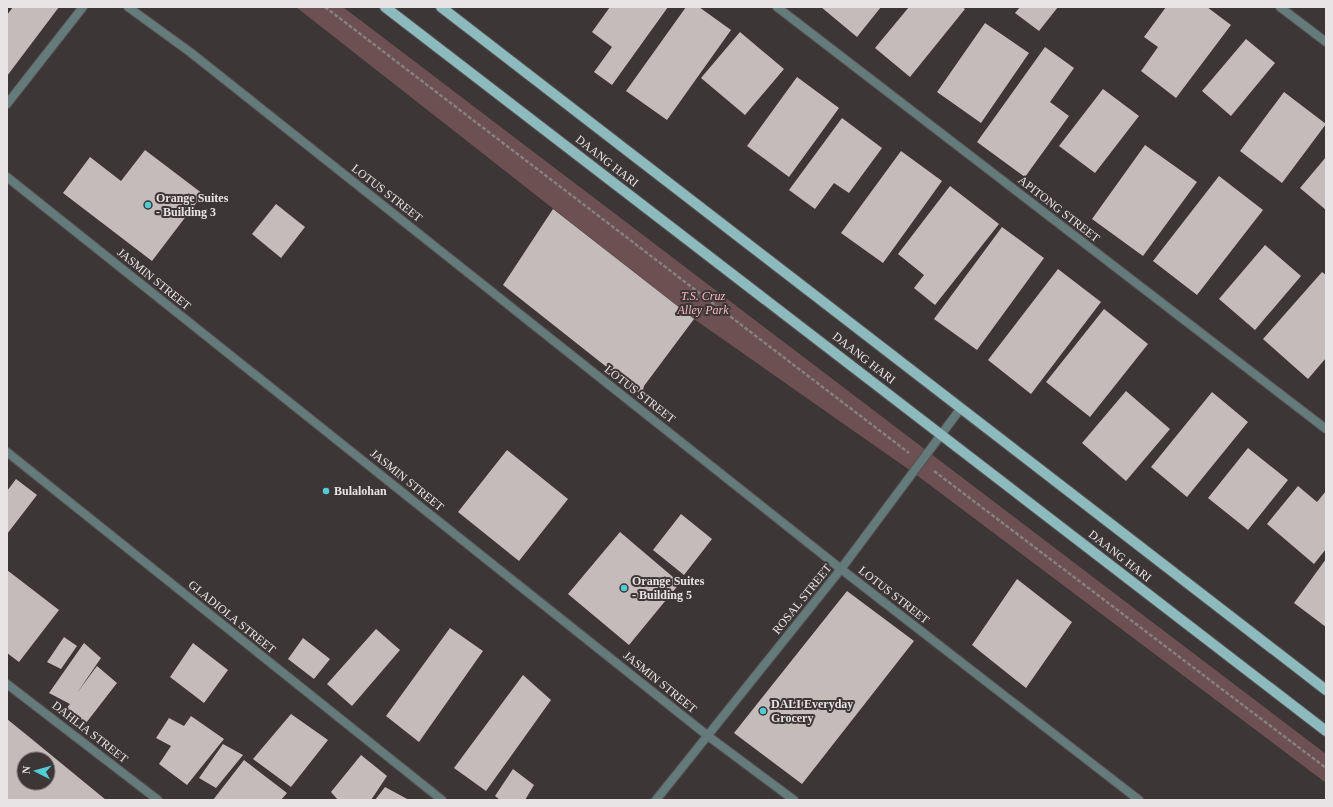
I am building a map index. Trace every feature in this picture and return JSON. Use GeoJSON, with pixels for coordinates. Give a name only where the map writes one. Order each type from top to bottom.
{"type":"FeatureCollection","features":[{"type":"Feature","properties":{"kind":"main road","name":"DAANG HARI"},"geometry":{"type":"LineString","coordinates":[[385,7],[1326,730]]}},
{"type":"Feature","properties":{"kind":"main road","name":"DAANG HARI"},"geometry":{"type":"LineString","coordinates":[[441,7],[1326,690]]}},
{"type":"Feature","properties":{"kind":"street"},"geometry":{"type":"LineString","coordinates":[[7,104],[83,7]]}},
{"type":"Feature","properties":{"kind":"street","name":"LOTUS STREET"},"geometry":{"type":"LineString","coordinates":[[128,7],[190,52],[841,569],[1139,800]]}},
{"type":"Feature","properties":{"kind":"street","name":"APITONG STREET"},"geometry":{"type":"LineString","coordinates":[[777,7],[1326,429]]}},
{"type":"Feature","properties":{"kind":"street"},"geometry":{"type":"LineString","coordinates":[[1280,7],[1326,42]]}},
{"type":"Feature","properties":{"kind":"street","name":"JASMIN STREET"},"geometry":{"type":"LineString","coordinates":[[7,177],[708,736],[794,800]]}},
{"type":"Feature","properties":{"kind":"street","name":"ROSAL STREET"},"geometry":{"type":"LineString","coordinates":[[656,800],[841,569],[961,408]]}},
{"type":"Feature","properties":{"kind":"street","name":"GLADIOLA STREET"},"geometry":{"type":"LineString","coordinates":[[7,452],[442,800]]}},
{"type":"Feature","properties":{"kind":"street","name":"DAHLIA STREET"},"geometry":{"type":"LineString","coordinates":[[7,684],[158,800]]}},
{"type":"Feature","properties":{"kind":"path"},"geometry":{"type":"LineString","coordinates":[[325,7],[921,462],[1326,768]]}},
{"type":"Feature","properties":{"kind":"green space","name":"T.S. Cruz Alley Park"},"geometry":{"type":"Polygon","coordinates":[[[296,7],[343,7],[1326,754],[1326,783],[918,476],[694,319],[296,7]]]}},
{"type":"Feature","properties":{"kind":"building"},"geometry":{"type":"Polygon","coordinates":[[[13,7],[59,7],[7,76],[7,15],[13,7]]]}},
{"type":"Feature","properties":{"kind":"building"},"geometry":{"type":"Polygon","coordinates":[[[610,7],[668,7],[612,85],[594,72],[612,47],[592,32],[610,7]]]}},
{"type":"Feature","properties":{"kind":"building"},"geometry":{"type":"Polygon","coordinates":[[[686,7],[699,7],[731,30],[667,120],[626,91],[686,7]]]}},
{"type":"Feature","properties":{"kind":"building"},"geometry":{"type":"Polygon","coordinates":[[[821,7],[881,7],[857,37],[821,7]]]}},
{"type":"Feature","properties":{"kind":"building"},"geometry":{"type":"Polygon","coordinates":[[[909,7],[962,7],[965,9],[910,77],[875,48],[909,7]]]}},
{"type":"Feature","properties":{"kind":"building"},"geometry":{"type":"Polygon","coordinates":[[[1020,7],[1058,7],[1039,31],[1015,13],[1020,7]]]}},
{"type":"Feature","properties":{"kind":"building"},"geometry":{"type":"Polygon","coordinates":[[[1166,7],[1207,7],[1231,25],[1176,98],[1141,71],[1158,47],[1144,37],[1166,7]]]}},
{"type":"Feature","properties":{"kind":"building"},"geometry":{"type":"Polygon","coordinates":[[[985,23],[1029,53],[981,123],[937,92],[985,23]]]}},
{"type":"Feature","properties":{"kind":"building"},"geometry":{"type":"Polygon","coordinates":[[[740,32],[784,69],[745,115],[701,78],[740,32]]]}},
{"type":"Feature","properties":{"kind":"building"},"geometry":{"type":"Polygon","coordinates":[[[1246,39],[1275,63],[1231,116],[1202,91],[1246,39]]]}},
{"type":"Feature","properties":{"kind":"building"},"geometry":{"type":"Polygon","coordinates":[[[1045,47],[1074,68],[1050,102],[1069,116],[1025,177],[977,142],[1045,47]]]}},
{"type":"Feature","properties":{"kind":"building"},"geometry":{"type":"Polygon","coordinates":[[[797,77],[839,108],[789,177],[747,146],[797,77]]]}},
{"type":"Feature","properties":{"kind":"building"},"geometry":{"type":"Polygon","coordinates":[[[1103,89],[1139,116],[1095,173],[1059,146],[1103,89]]]}},
{"type":"Feature","properties":{"kind":"building"},"geometry":{"type":"Polygon","coordinates":[[[1284,92],[1326,124],[1282,183],[1240,151],[1284,92]]]}},
{"type":"Feature","properties":{"kind":"building"},"geometry":{"type":"Polygon","coordinates":[[[842,118],[882,148],[849,193],[834,183],[815,209],[789,190],[842,118]]]}},
{"type":"Feature","properties":{"kind":"building"},"geometry":{"type":"Polygon","coordinates":[[[1145,145],[1197,182],[1143,256],[1092,219],[1145,145]]]}},
{"type":"Feature","properties":{"kind":"building","name":"Orange Suites - Building 3"},"geometry":{"type":"Polygon","coordinates":[[[145,150],[203,194],[152,261],[63,193],[90,157],[121,181],[145,150]]]}},
{"type":"Feature","properties":{"kind":"building"},"geometry":{"type":"Polygon","coordinates":[[[901,151],[942,181],[883,263],[841,233],[901,151]]]}},
{"type":"Feature","properties":{"kind":"building"},"geometry":{"type":"Polygon","coordinates":[[[1326,157],[1326,210],[1300,188],[1326,157]]]}},
{"type":"Feature","properties":{"kind":"building"},"geometry":{"type":"Polygon","coordinates":[[[1219,176],[1263,210],[1197,295],[1153,261],[1219,176]]]}},
{"type":"Feature","properties":{"kind":"building"},"geometry":{"type":"Polygon","coordinates":[[[950,186],[999,224],[935,305],[914,288],[924,275],[898,254],[950,186]]]}},
{"type":"Feature","properties":{"kind":"building"},"geometry":{"type":"Polygon","coordinates":[[[276,204],[305,227],[281,258],[252,234],[276,204]]]}},
{"type":"Feature","properties":{"kind":"building"},"geometry":{"type":"Polygon","coordinates":[[[553,209],[694,319],[644,386],[642,395],[503,285],[553,209]]]}},
{"type":"Feature","properties":{"kind":"building"},"geometry":{"type":"Polygon","coordinates":[[[1002,227],[1044,258],[977,350],[934,319],[1002,227]]]}},
{"type":"Feature","properties":{"kind":"building"},"geometry":{"type":"Polygon","coordinates":[[[1265,245],[1301,276],[1255,330],[1219,299],[1265,245]]]}},
{"type":"Feature","properties":{"kind":"building"},"geometry":{"type":"Polygon","coordinates":[[[1058,269],[1101,302],[1031,394],[988,360],[1058,269]]]}},
{"type":"Feature","properties":{"kind":"building"},"geometry":{"type":"Polygon","coordinates":[[[1322,272],[1326,275],[1326,358],[1308,379],[1263,339],[1322,272]]]}},
{"type":"Feature","properties":{"kind":"building"},"geometry":{"type":"Polygon","coordinates":[[[1104,309],[1148,344],[1090,417],[1046,382],[1104,309]]]}},
{"type":"Feature","properties":{"kind":"building"},"geometry":{"type":"Polygon","coordinates":[[[1126,391],[1170,429],[1126,481],[1082,443],[1126,391]]]}},
{"type":"Feature","properties":{"kind":"building"},"geometry":{"type":"Polygon","coordinates":[[[1212,392],[1248,422],[1187,497],[1151,467],[1212,392]]]}},
{"type":"Feature","properties":{"kind":"building"},"geometry":{"type":"Polygon","coordinates":[[[1248,448],[1288,480],[1248,530],[1208,498],[1248,448]]]}},
{"type":"Feature","properties":{"kind":"building"},"geometry":{"type":"Polygon","coordinates":[[[507,450],[568,499],[519,561],[458,512],[507,450]]]}},
{"type":"Feature","properties":{"kind":"building"},"geometry":{"type":"Polygon","coordinates":[[[16,479],[37,495],[7,534],[7,491],[16,479]]]}},
{"type":"Feature","properties":{"kind":"building"},"geometry":{"type":"Polygon","coordinates":[[[1298,486],[1317,502],[1326,491],[1326,549],[1314,564],[1267,524],[1298,486]]]}},
{"type":"Feature","properties":{"kind":"building"},"geometry":{"type":"Polygon","coordinates":[[[681,514],[712,539],[684,575],[653,550],[681,514]]]}},
{"type":"Feature","properties":{"kind":"building","name":"Orange Suites - Building 5"},"geometry":{"type":"Polygon","coordinates":[[[620,532],[680,583],[629,645],[568,594],[620,532]]]}},
{"type":"Feature","properties":{"kind":"building"},"geometry":{"type":"Polygon","coordinates":[[[1326,559],[1326,627],[1294,603],[1326,559]]]}},
{"type":"Feature","properties":{"kind":"building"},"geometry":{"type":"Polygon","coordinates":[[[7,570],[59,610],[19,662],[7,653],[7,570]]]}},
{"type":"Feature","properties":{"kind":"building"},"geometry":{"type":"Polygon","coordinates":[[[1017,579],[1072,622],[1026,688],[972,645],[1017,579]]]}},
{"type":"Feature","properties":{"kind":"building"},"geometry":{"type":"Polygon","coordinates":[[[847,591],[914,641],[802,784],[734,733],[847,591]]]}},
{"type":"Feature","properties":{"kind":"building"},"geometry":{"type":"Polygon","coordinates":[[[450,628],[483,651],[419,742],[386,716],[450,628]]]}},
{"type":"Feature","properties":{"kind":"building"},"geometry":{"type":"Polygon","coordinates":[[[376,629],[400,650],[352,706],[327,684],[376,629]]]}},
{"type":"Feature","properties":{"kind":"building"},"geometry":{"type":"Polygon","coordinates":[[[64,637],[77,646],[61,669],[47,662],[64,637]]]}},
{"type":"Feature","properties":{"kind":"building"},"geometry":{"type":"Polygon","coordinates":[[[303,638],[330,659],[314,679],[288,659],[303,638]]]}},
{"type":"Feature","properties":{"kind":"building"},"geometry":{"type":"Polygon","coordinates":[[[84,643],[101,658],[77,693],[97,666],[117,683],[86,723],[66,709],[70,704],[49,693],[84,643]]]}},
{"type":"Feature","properties":{"kind":"building"},"geometry":{"type":"Polygon","coordinates":[[[193,643],[228,670],[204,703],[170,677],[193,643]]]}},
{"type":"Feature","properties":{"kind":"building"},"geometry":{"type":"Polygon","coordinates":[[[523,675],[551,700],[486,791],[454,768],[523,675]]]}},
{"type":"Feature","properties":{"kind":"building"},"geometry":{"type":"Polygon","coordinates":[[[291,714],[328,740],[291,787],[253,759],[291,714]]]}},
{"type":"Feature","properties":{"kind":"building"},"geometry":{"type":"Polygon","coordinates":[[[191,716],[224,739],[187,785],[159,764],[171,746],[156,738],[169,718],[184,726],[191,716]]]}},
{"type":"Feature","properties":{"kind":"building"},"geometry":{"type":"Polygon","coordinates":[[[7,719],[46,751],[16,751],[16,791],[56,791],[56,759],[106,800],[7,800],[7,719]]]}},
{"type":"Feature","properties":{"kind":"building"},"geometry":{"type":"Polygon","coordinates":[[[223,744],[243,755],[216,788],[199,778],[223,744]]]}},
{"type":"Feature","properties":{"kind":"building"},"geometry":{"type":"Polygon","coordinates":[[[361,755],[387,776],[371,800],[338,800],[331,792],[361,755]]]}},
{"type":"Feature","properties":{"kind":"building"},"geometry":{"type":"Polygon","coordinates":[[[244,760],[287,793],[281,800],[213,800],[244,760]]]}},
{"type":"Feature","properties":{"kind":"building"},"geometry":{"type":"Polygon","coordinates":[[[513,769],[534,785],[525,800],[500,800],[495,796],[513,769]]]}},
{"type":"Feature","properties":{"kind":"building"},"geometry":{"type":"Polygon","coordinates":[[[385,787],[409,800],[375,800],[385,787]]]}},
{"type":"Feature","properties":{"kind":"place","name":"Orange Suites - Building 3"},"geometry":{"type":"Point","coordinates":[148,205]}},
{"type":"Feature","properties":{"kind":"place","name":"Bulalohan"},"geometry":{"type":"Point","coordinates":[326,491]}},
{"type":"Feature","properties":{"kind":"place","name":"Orange Suites - Building 5"},"geometry":{"type":"Point","coordinates":[624,588]}},
{"type":"Feature","properties":{"kind":"place","name":"DALI Everyday Grocery"},"geometry":{"type":"Point","coordinates":[763,711]}}]}
